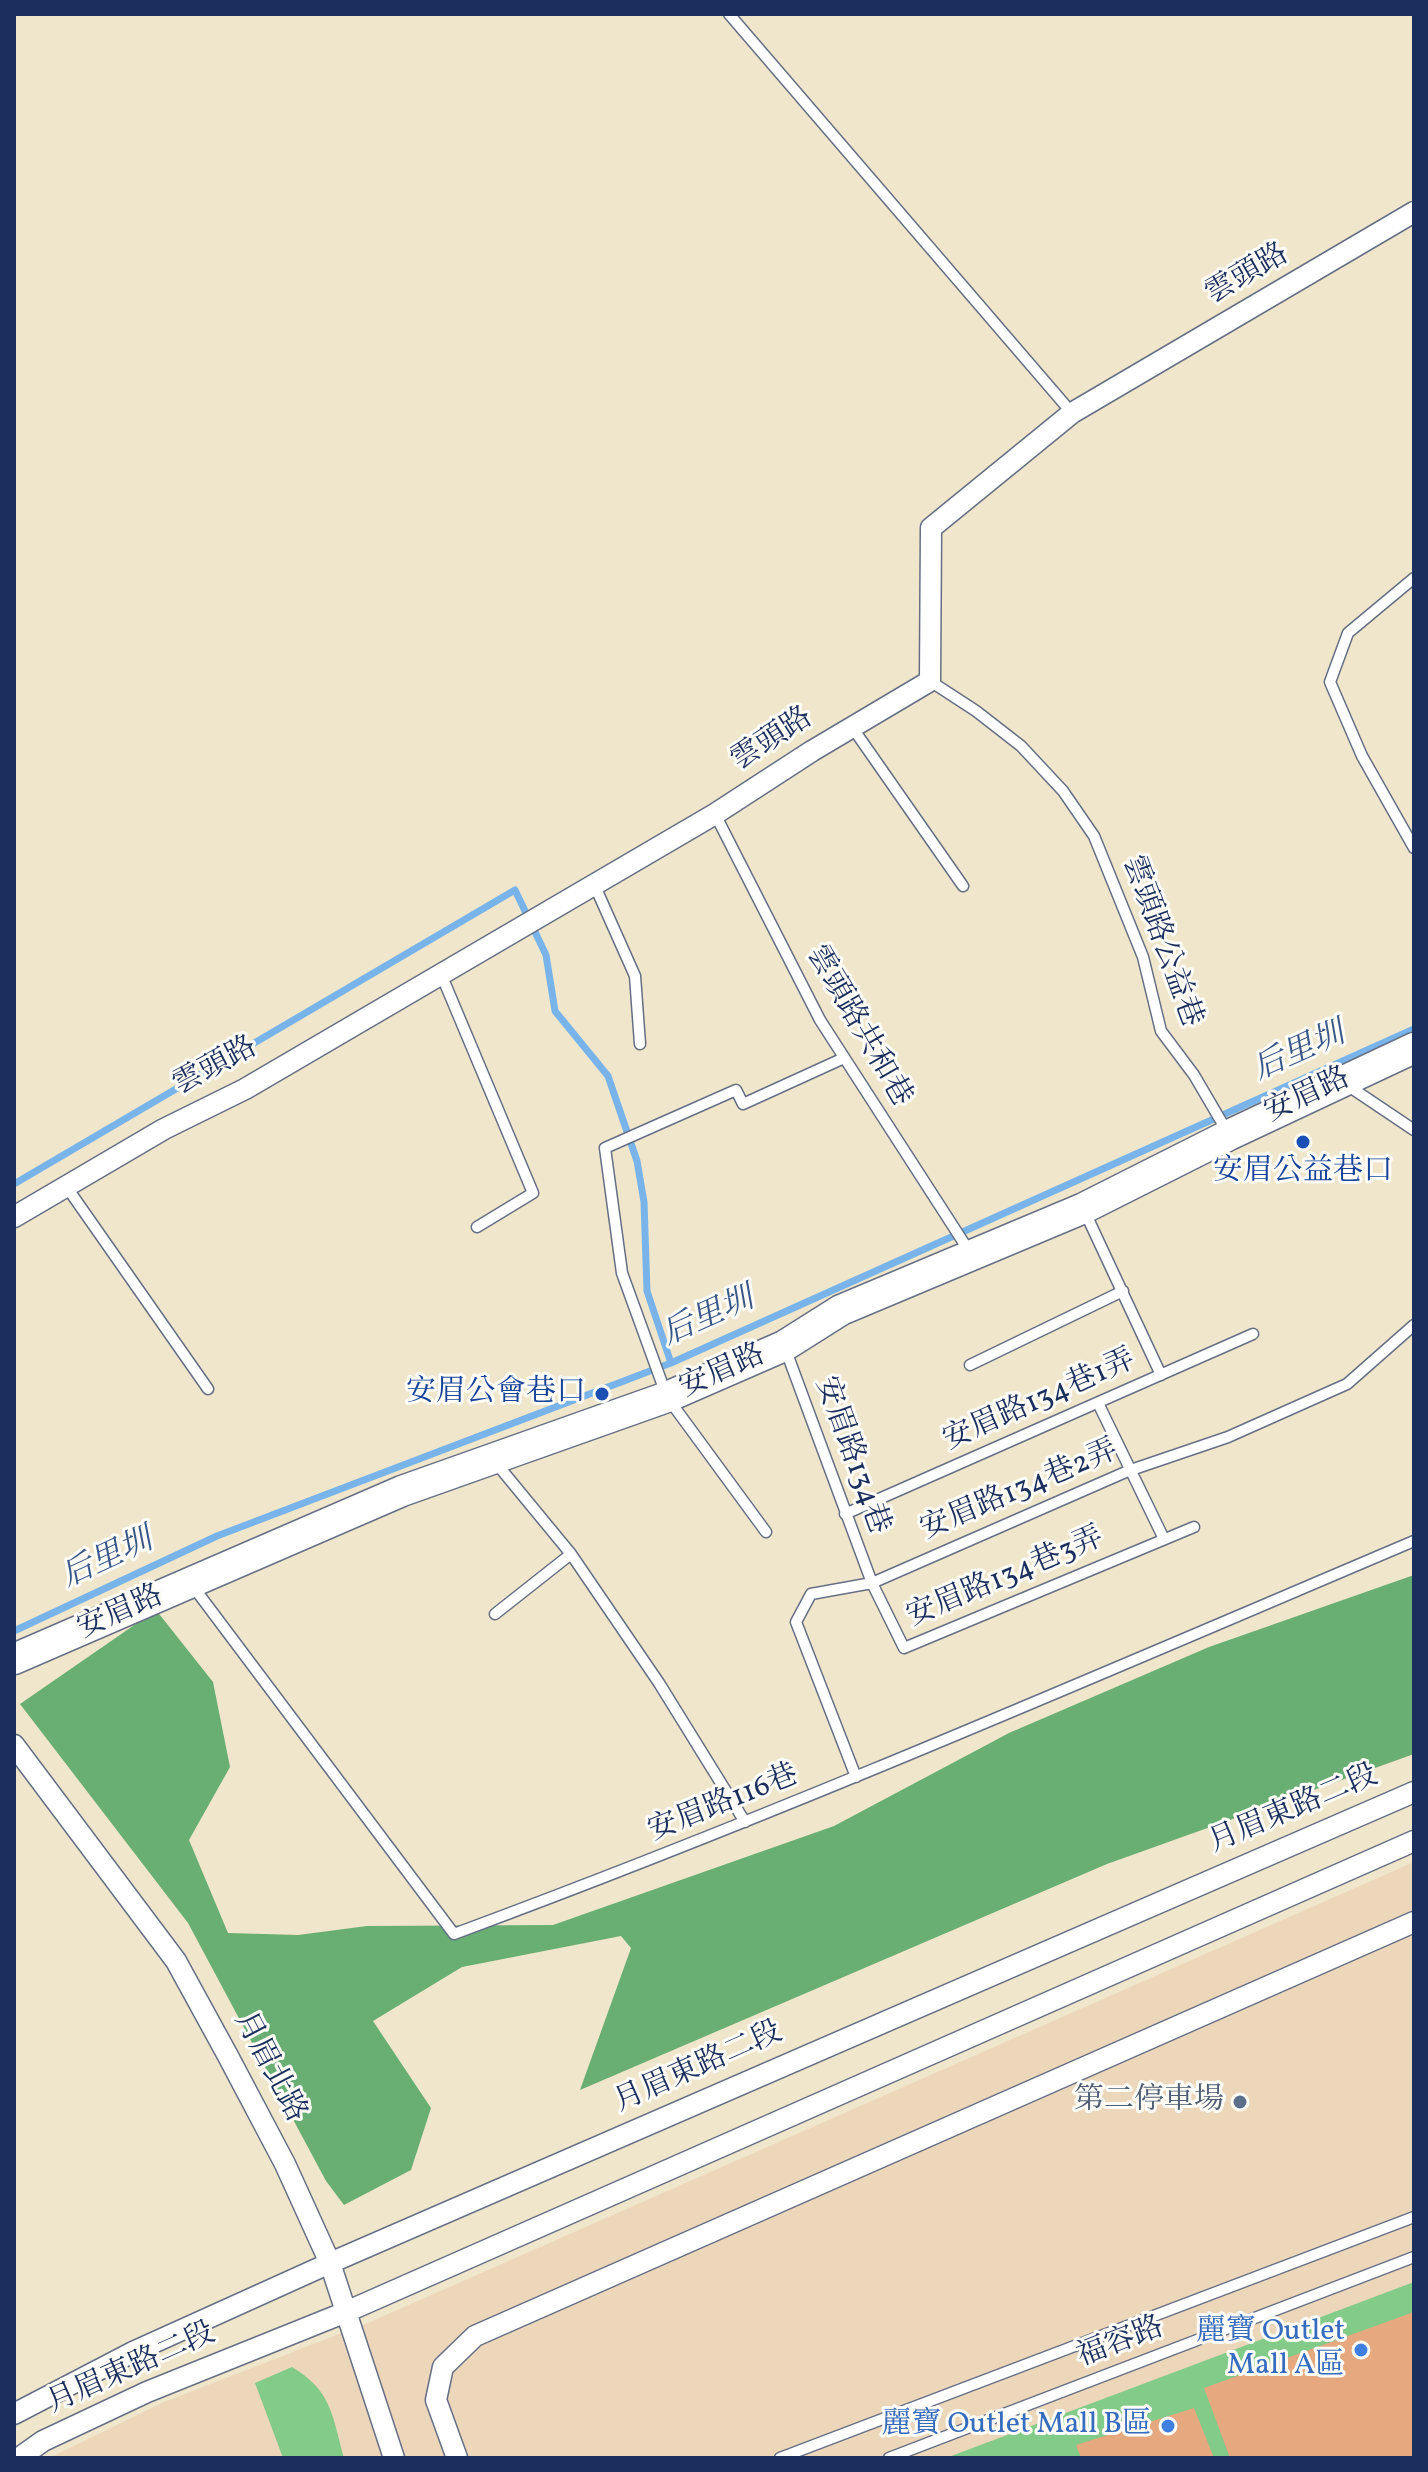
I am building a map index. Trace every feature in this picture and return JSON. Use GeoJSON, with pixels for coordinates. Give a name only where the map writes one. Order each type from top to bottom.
{"type":"FeatureCollection","features":[{"type":"Feature","properties":{"kind":"street","name":"雲頭路"},"geometry":{"type":"LineString","coordinates":[[14,1217],[164,1129],[245,1089],[715,814],[930,681],[931,528],[1072,413],[1414,212]]}},
{"type":"Feature","properties":{"kind":"street","name":"安眉路"},"geometry":{"type":"LineString","coordinates":[[14,1659],[402,1491],[667,1397],[784,1346],[841,1310],[1084,1208],[1229,1135],[1414,1048]]}},
{"type":"Feature","properties":{"kind":"street","name":"月眉北路"},"geometry":{"type":"LineString","coordinates":[[14,1745],[176,1961],[285,2164],[330,2263],[394,2458]]}},
{"type":"Feature","properties":{"kind":"street","name":"月眉東路二段"},"geometry":{"type":"LineString","coordinates":[[14,2414],[133,2352],[330,2263],[1414,1792]]}},
{"type":"Feature","properties":{"kind":"street","name":"月眉東路二段"},"geometry":{"type":"LineString","coordinates":[[19,2458],[43,2441],[147,2392],[346,2312],[1414,1841]]}},
{"type":"Feature","properties":{"kind":"street"},"geometry":{"type":"LineString","coordinates":[[457,2458],[436,2400],[443,2367],[475,2336],[1414,1922]]}},
{"type":"Feature","properties":{"kind":"lane"},"geometry":{"type":"LineString","coordinates":[[729,14],[1072,413]]}},
{"type":"Feature","properties":{"kind":"lane"},"geometry":{"type":"LineString","coordinates":[[1414,578],[1348,633],[1330,682],[1362,756],[1414,848]]}},
{"type":"Feature","properties":{"kind":"lane","name":"雲頭路公益巷"},"geometry":{"type":"LineString","coordinates":[[930,681],[1021,746],[1063,791],[1094,836],[1143,957],[1161,1031],[1194,1075],[1229,1135]]}},
{"type":"Feature","properties":{"kind":"lane"},"geometry":{"type":"LineString","coordinates":[[852,727],[963,886]]}},
{"type":"Feature","properties":{"kind":"lane","name":"雲頭路共和巷"},"geometry":{"type":"LineString","coordinates":[[715,814],[820,1020],[973,1256]]}},
{"type":"Feature","properties":{"kind":"lane"},"geometry":{"type":"LineString","coordinates":[[594,884],[635,976],[640,1044]]}},
{"type":"Feature","properties":{"kind":"lane"},"geometry":{"type":"LineString","coordinates":[[441,974],[533,1193],[477,1227]]}},
{"type":"Feature","properties":{"kind":"lane"},"geometry":{"type":"LineString","coordinates":[[766,1532],[667,1397],[622,1273],[605,1148],[736,1090],[743,1104],[844,1058]]}},
{"type":"Feature","properties":{"kind":"lane"},"geometry":{"type":"LineString","coordinates":[[1342,1081],[1414,1130]]}},
{"type":"Feature","properties":{"kind":"lane"},"geometry":{"type":"LineString","coordinates":[[66,1186],[208,1389]]}},
{"type":"Feature","properties":{"kind":"lane"},"geometry":{"type":"LineString","coordinates":[[1084,1208],[1161,1375]]}},
{"type":"Feature","properties":{"kind":"lane"},"geometry":{"type":"LineString","coordinates":[[970,1365],[1123,1291]]}},
{"type":"Feature","properties":{"kind":"lane","name":"安眉路134巷2弄"},"geometry":{"type":"LineString","coordinates":[[856,1777],[796,1622],[811,1594],[872,1583],[1128,1471],[1228,1437],[1347,1384],[1414,1325]]}},
{"type":"Feature","properties":{"kind":"lane","name":"安眉路134巷1弄"},"geometry":{"type":"LineString","coordinates":[[845,1514],[1253,1334]]}},
{"type":"Feature","properties":{"kind":"lane","name":"安眉路134巷"},"geometry":{"type":"LineString","coordinates":[[784,1346],[872,1583]]}},
{"type":"Feature","properties":{"kind":"lane"},"geometry":{"type":"LineString","coordinates":[[1098,1403],[1128,1471],[1164,1539]]}},
{"type":"Feature","properties":{"kind":"lane"},"geometry":{"type":"LineString","coordinates":[[492,1459],[571,1554],[659,1683],[745,1822]]}},
{"type":"Feature","properties":{"kind":"lane","name":"安眉路134巷3弄"},"geometry":{"type":"LineString","coordinates":[[872,1583],[904,1648],[1194,1527]]}},
{"type":"Feature","properties":{"kind":"lane","name":"安眉路116巷"},"geometry":{"type":"LineString","coordinates":[[191,1583],[454,1934],[856,1777],[1414,1541]]}},
{"type":"Feature","properties":{"kind":"lane"},"geometry":{"type":"LineString","coordinates":[[495,1614],[571,1554]]}},
{"type":"Feature","properties":{"kind":"lane"},"geometry":{"type":"LineString","coordinates":[[780,2458],[1414,2217]]}},
{"type":"Feature","properties":{"kind":"lane","name":"福容路"},"geometry":{"type":"LineString","coordinates":[[889,2458],[1414,2257]]}},
{"type":"Feature","properties":{"kind":"shaded area"},"geometry":{"type":"Polygon","coordinates":[[[1414,1862],[1414,2458],[49,2458],[164,2402],[370,2322],[1414,1862]]]}},
{"type":"Feature","properties":{"kind":"green space"},"geometry":{"type":"Polygon","coordinates":[[[1414,1575],[1414,1754],[1107,1864],[580,2090],[631,1948],[621,1936],[462,1967],[373,2021],[431,2108],[411,2170],[344,2205],[326,2181],[188,1923],[20,1704],[156,1610],[213,1682],[230,1767],[189,1840],[228,1933],[298,1935],[367,1926],[553,1925],[834,1826],[1009,1733],[1209,1647],[1414,1575]]]}},
{"type":"Feature","properties":{"kind":"green space"},"geometry":{"type":"Polygon","coordinates":[[[1414,2282],[1414,2458],[946,2458],[1414,2282]]]}},
{"type":"Feature","properties":{"kind":"green space"},"geometry":{"type":"Polygon","coordinates":[[[292,2367],[323,2395],[333,2417],[344,2458],[283,2458],[255,2383],[292,2367]]]}},
{"type":"Feature","properties":{"kind":"building","name":"麗寶 Outlet Mall A區"},"geometry":{"type":"Polygon","coordinates":[[[1414,2312],[1414,2458],[1230,2458],[1204,2388],[1414,2312]]]}},
{"type":"Feature","properties":{"kind":"building","name":"麗寶 Outlet Mall B區"},"geometry":{"type":"Polygon","coordinates":[[[1194,2408],[1214,2458],[1081,2458],[1076,2445],[1194,2408]]]}},
{"type":"Feature","properties":{"kind":"waterway"},"geometry":{"type":"LineString","coordinates":[[14,1184],[515,890],[546,955],[555,1011],[608,1076],[637,1161],[644,1202],[647,1291],[671,1363]]}},
{"type":"Feature","properties":{"kind":"waterway","name":"后里圳"},"geometry":{"type":"LineString","coordinates":[[14,1631],[217,1536],[671,1363],[1414,1029]]}},
{"type":"Feature","properties":{"kind":"place","name":"安眉公益巷口"},"geometry":{"type":"Point","coordinates":[1303,1142]}},
{"type":"Feature","properties":{"kind":"place","name":"安眉公會巷口"},"geometry":{"type":"Point","coordinates":[602,1394]}},
{"type":"Feature","properties":{"kind":"place","name":"第二停車場"},"geometry":{"type":"Point","coordinates":[1240,2102]}},
{"type":"Feature","properties":{"kind":"place","name":"麗寶 Outlet Mall A區"},"geometry":{"type":"Point","coordinates":[1361,2350]}},
{"type":"Feature","properties":{"kind":"place","name":"麗寶 Outlet Mall B區"},"geometry":{"type":"Point","coordinates":[1168,2426]}}]}
